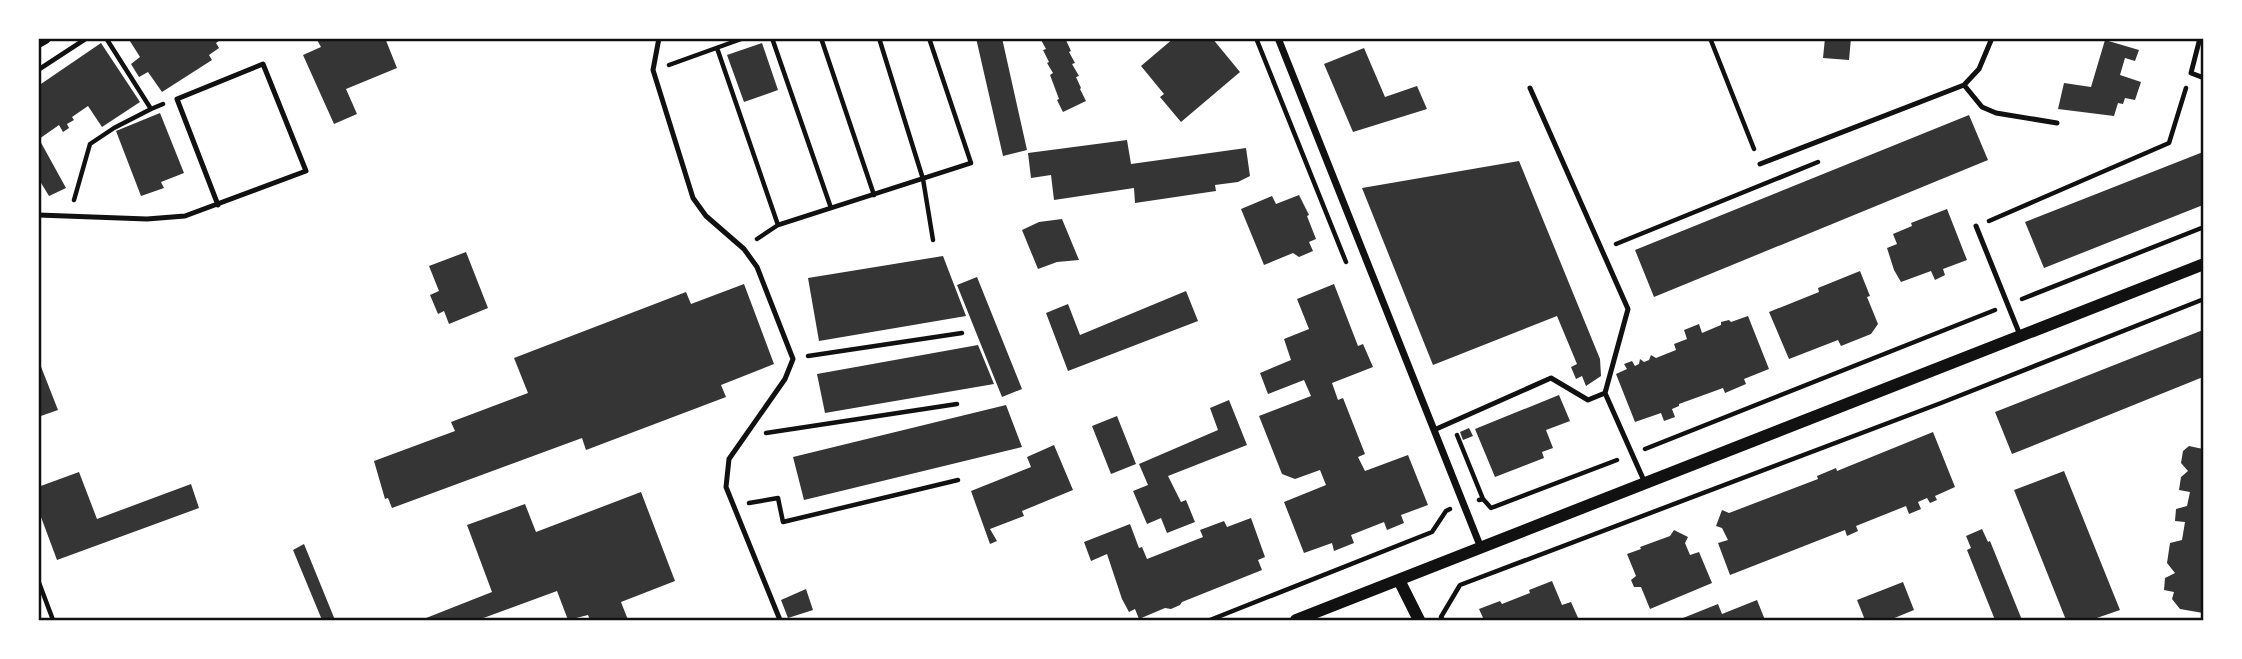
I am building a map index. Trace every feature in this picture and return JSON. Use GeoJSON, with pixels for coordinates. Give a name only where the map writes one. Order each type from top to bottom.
{"type":"FeatureCollection","features":[{"type":"Feature","properties":{"kind":"street"},"geometry":{"type":"LineString","coordinates":[[38,42],[45,38]]}},
{"type":"Feature","properties":{"kind":"street"},"geometry":{"type":"LineString","coordinates":[[1278,38],[1480,548]]}},
{"type":"Feature","properties":{"kind":"street"},"geometry":{"type":"LineString","coordinates":[[1296,621],[2203,265]]}},
{"type":"Feature","properties":{"kind":"street"},"geometry":{"type":"LineString","coordinates":[[1399,580],[1419,621]]}},
{"type":"Feature","properties":{"kind":"lane"},"geometry":{"type":"LineString","coordinates":[[659,38],[653,70],[693,198],[706,216],[744,248],[757,267],[793,359],[785,379],[729,459],[726,487],[780,621]]}},
{"type":"Feature","properties":{"kind":"lane"},"geometry":{"type":"LineString","coordinates":[[1760,164],[1964,85],[1979,69],[1992,38]]}},
{"type":"Feature","properties":{"kind":"lane"},"geometry":{"type":"LineString","coordinates":[[2200,38],[2191,73],[2203,78]]}},
{"type":"Feature","properties":{"kind":"lane"},"geometry":{"type":"LineString","coordinates":[[38,215],[148,219],[185,216],[218,205],[306,171],[263,64],[177,99],[218,205]]}},
{"type":"Feature","properties":{"kind":"lane"},"geometry":{"type":"LineString","coordinates":[[1964,85],[1982,107],[1996,113],[2057,123]]}},
{"type":"Feature","properties":{"kind":"lane"},"geometry":{"type":"LineString","coordinates":[[1530,88],[1628,309],[1605,393],[1645,483]]}},
{"type":"Feature","properties":{"kind":"lane"},"geometry":{"type":"LineString","coordinates":[[1976,226],[2021,335]]}},
{"type":"Feature","properties":{"kind":"lane"},"geometry":{"type":"LineString","coordinates":[[1434,430],[1552,378],[1588,400],[1605,393]]}},
{"type":"Feature","properties":{"kind":"path"},"geometry":{"type":"LineString","coordinates":[[38,70],[87,38]]}},
{"type":"Feature","properties":{"kind":"path"},"geometry":{"type":"LineString","coordinates":[[106,38],[152,109]]}},
{"type":"Feature","properties":{"kind":"path"},"geometry":{"type":"LineString","coordinates":[[653,70],[744,38]]}},
{"type":"Feature","properties":{"kind":"path"},"geometry":{"type":"LineString","coordinates":[[772,38],[831,208]]}},
{"type":"Feature","properties":{"kind":"path"},"geometry":{"type":"LineString","coordinates":[[821,38],[874,195]]}},
{"type":"Feature","properties":{"kind":"path"},"geometry":{"type":"LineString","coordinates":[[879,38],[923,179],[933,240]]}},
{"type":"Feature","properties":{"kind":"path"},"geometry":{"type":"LineString","coordinates":[[744,248],[778,225],[971,163],[929,38]]}},
{"type":"Feature","properties":{"kind":"path"},"geometry":{"type":"LineString","coordinates":[[1710,38],[1768,183]]}},
{"type":"Feature","properties":{"kind":"path"},"geometry":{"type":"LineString","coordinates":[[717,48],[778,225]]}},
{"type":"Feature","properties":{"kind":"path"},"geometry":{"type":"LineString","coordinates":[[1976,226],[2169,143],[2191,73]]}},
{"type":"Feature","properties":{"kind":"path"},"geometry":{"type":"LineString","coordinates":[[69,216],[90,144],[114,128],[177,99]]}},
{"type":"Feature","properties":{"kind":"path"},"geometry":{"type":"LineString","coordinates":[[1602,250],[1819,161]]}},
{"type":"Feature","properties":{"kind":"path"},"geometry":{"type":"LineString","coordinates":[[1210,621],[1432,532],[1446,511],[1483,499],[1491,508],[2203,228]]}},
{"type":"Feature","properties":{"kind":"path"},"geometry":{"type":"LineString","coordinates":[[1443,621],[1441,617],[1460,585],[1941,403],[2203,299]]}},
{"type":"Feature","properties":{"kind":"path"},"geometry":{"type":"LineString","coordinates":[[793,359],[962,333]]}},
{"type":"Feature","properties":{"kind":"path"},"geometry":{"type":"LineString","coordinates":[[744,436],[957,404]]}},
{"type":"Feature","properties":{"kind":"path"},"geometry":{"type":"LineString","coordinates":[[734,506],[778,498],[783,522],[958,480]]}},
{"type":"Feature","properties":{"kind":"path"},"geometry":{"type":"LineString","coordinates":[[38,580],[53,621]]}},
{"type":"Feature","properties":{"kind":"building"},"geometry":{"type":"Polygon","coordinates":[[[128,38],[223,38],[216,43],[219,48],[209,55],[212,60],[162,92],[148,72],[139,77],[131,64],[140,57],[128,38]]]}},
{"type":"Feature","properties":{"kind":"building"},"geometry":{"type":"Polygon","coordinates":[[[316,38],[385,38],[397,68],[346,89],[357,114],[334,124],[303,55],[321,47],[316,38]]]}},
{"type":"Feature","properties":{"kind":"building"},"geometry":{"type":"Polygon","coordinates":[[[976,38],[1002,38],[1027,150],[1003,156],[976,38]]]}},
{"type":"Feature","properties":{"kind":"building"},"geometry":{"type":"Polygon","coordinates":[[[1040,38],[1065,38],[1086,101],[1063,112],[1050,75],[1053,73],[1043,50],[1046,49],[1040,38]]]}},
{"type":"Feature","properties":{"kind":"building"},"geometry":{"type":"Polygon","coordinates":[[[1174,38],[1212,38],[1240,72],[1181,122],[1160,97],[1164,94],[1141,66],[1174,38]]]}},
{"type":"Feature","properties":{"kind":"building"},"geometry":{"type":"Polygon","coordinates":[[[1825,38],[1851,38],[1849,60],[1823,58],[1825,38]]]}},
{"type":"Feature","properties":{"kind":"building"},"geometry":{"type":"Polygon","coordinates":[[[2105,40],[2139,50],[2135,61],[2125,58],[2120,75],[2141,82],[2135,100],[2125,98],[2123,104],[2118,103],[2114,116],[2058,109],[2064,83],[2091,87],[2105,40]]]}},
{"type":"Feature","properties":{"kind":"building"},"geometry":{"type":"Polygon","coordinates":[[[101,43],[140,102],[102,127],[88,106],[72,117],[74,120],[67,124],[69,128],[63,132],[59,125],[39,139],[66,188],[49,196],[38,178],[38,86],[101,43]]]}},
{"type":"Feature","properties":{"kind":"building"},"geometry":{"type":"Polygon","coordinates":[[[762,43],[778,90],[744,102],[727,55],[762,43]]]}},
{"type":"Feature","properties":{"kind":"building"},"geometry":{"type":"Polygon","coordinates":[[[1364,48],[1385,97],[1417,86],[1427,109],[1353,132],[1324,64],[1364,48]]]}},
{"type":"Feature","properties":{"kind":"building"},"geometry":{"type":"Polygon","coordinates":[[[160,113],[184,173],[161,182],[164,188],[141,196],[116,131],[160,113]]]}},
{"type":"Feature","properties":{"kind":"building"},"geometry":{"type":"Polygon","coordinates":[[[1969,115],[1988,160],[1654,297],[1635,250],[1969,115]]]}},
{"type":"Feature","properties":{"kind":"building"},"geometry":{"type":"Polygon","coordinates":[[[1127,140],[1131,164],[1246,148],[1250,176],[1238,182],[1215,185],[1216,191],[1135,203],[1134,188],[1054,200],[1051,175],[1031,178],[1028,153],[1127,140]]]}},
{"type":"Feature","properties":{"kind":"building"},"geometry":{"type":"Polygon","coordinates":[[[2203,152],[2203,205],[2044,268],[2025,222],[2203,152]]]}},
{"type":"Feature","properties":{"kind":"building"},"geometry":{"type":"Polygon","coordinates":[[[1519,161],[1600,359],[1601,376],[1586,386],[1582,376],[1576,379],[1571,367],[1577,364],[1557,316],[1433,365],[1362,188],[1519,161]]]}},
{"type":"Feature","properties":{"kind":"building"},"geometry":{"type":"Polygon","coordinates":[[[1299,195],[1309,215],[1307,216],[1316,239],[1309,242],[1313,251],[1299,257],[1293,253],[1264,265],[1241,209],[1272,196],[1276,204],[1299,195]]]}},
{"type":"Feature","properties":{"kind":"building"},"geometry":{"type":"Polygon","coordinates":[[[1947,209],[1967,260],[1943,269],[1945,275],[1935,280],[1931,271],[1901,282],[1887,248],[1897,244],[1893,234],[1912,226],[1911,223],[1947,209]]]}},
{"type":"Feature","properties":{"kind":"building"},"geometry":{"type":"Polygon","coordinates":[[[1062,219],[1079,260],[1057,262],[1038,269],[1022,230],[1039,222],[1062,219]]]}},
{"type":"Feature","properties":{"kind":"building"},"geometry":{"type":"Polygon","coordinates":[[[466,252],[488,308],[449,324],[444,311],[438,314],[430,295],[439,291],[429,266],[466,252]]]}},
{"type":"Feature","properties":{"kind":"building"},"geometry":{"type":"Polygon","coordinates":[[[943,256],[966,316],[819,341],[808,278],[943,256]]]}},
{"type":"Feature","properties":{"kind":"building"},"geometry":{"type":"Polygon","coordinates":[[[1860,271],[1878,324],[1871,334],[1841,346],[1838,340],[1789,359],[1769,312],[1819,292],[1818,288],[1860,271]]]}},
{"type":"Feature","properties":{"kind":"building"},"geometry":{"type":"Polygon","coordinates":[[[977,277],[1022,389],[1002,397],[957,285],[977,277]]]}},
{"type":"Feature","properties":{"kind":"building"},"geometry":{"type":"Polygon","coordinates":[[[744,284],[774,364],[721,385],[726,397],[586,450],[582,438],[392,508],[388,498],[385,499],[374,461],[455,431],[451,422],[528,393],[514,358],[686,292],[691,304],[744,284]]]}},
{"type":"Feature","properties":{"kind":"building"},"geometry":{"type":"Polygon","coordinates":[[[1334,284],[1358,346],[1363,344],[1373,367],[1332,383],[1338,400],[1343,398],[1365,454],[1358,457],[1365,471],[1408,455],[1428,505],[1401,515],[1404,523],[1387,530],[1384,522],[1351,535],[1354,543],[1334,551],[1332,543],[1304,553],[1284,502],[1326,485],[1320,470],[1295,479],[1282,474],[1259,416],[1311,396],[1304,380],[1268,394],[1260,373],[1291,360],[1284,339],[1309,329],[1297,299],[1334,284]]]}},
{"type":"Feature","properties":{"kind":"building"},"geometry":{"type":"Polygon","coordinates":[[[1186,291],[1198,321],[1068,371],[1046,313],[1068,304],[1080,335],[1186,291]]]}},
{"type":"Feature","properties":{"kind":"building"},"geometry":{"type":"Polygon","coordinates":[[[1748,316],[1769,369],[1744,379],[1746,384],[1725,393],[1723,388],[1679,404],[1672,409],[1675,417],[1664,421],[1661,413],[1635,422],[1616,374],[1627,369],[1624,364],[1632,361],[1635,366],[1640,359],[1644,362],[1649,360],[1651,355],[1656,358],[1676,350],[1674,344],[1687,339],[1684,330],[1699,324],[1702,333],[1721,325],[1721,322],[1731,322],[1748,316]]]}},
{"type":"Feature","properties":{"kind":"building"},"geometry":{"type":"Polygon","coordinates":[[[2203,330],[2203,377],[2012,454],[1995,412],[2203,330]]]}},
{"type":"Feature","properties":{"kind":"building"},"geometry":{"type":"Polygon","coordinates":[[[978,345],[994,384],[825,413],[817,374],[978,345]]]}},
{"type":"Feature","properties":{"kind":"building"},"geometry":{"type":"Polygon","coordinates":[[[38,359],[58,410],[38,417],[38,359]]]}},
{"type":"Feature","properties":{"kind":"building"},"geometry":{"type":"Polygon","coordinates":[[[1559,395],[1570,421],[1546,430],[1553,448],[1542,452],[1544,458],[1495,477],[1475,429],[1559,395]]]}},
{"type":"Feature","properties":{"kind":"building"},"geometry":{"type":"Polygon","coordinates":[[[1229,400],[1247,445],[1168,476],[1181,502],[1186,500],[1195,522],[1167,533],[1161,518],[1147,524],[1133,491],[1148,485],[1139,464],[1218,430],[1210,408],[1229,400]]]}},
{"type":"Feature","properties":{"kind":"building"},"geometry":{"type":"Polygon","coordinates":[[[1006,405],[1022,447],[804,500],[793,457],[1006,405]]]}},
{"type":"Feature","properties":{"kind":"building"},"geometry":{"type":"Polygon","coordinates":[[[1117,416],[1136,464],[1111,474],[1092,426],[1117,416]]]}},
{"type":"Feature","properties":{"kind":"building"},"geometry":{"type":"Polygon","coordinates":[[[1469,428],[1473,436],[1463,440],[1460,432],[1469,428]]]}},
{"type":"Feature","properties":{"kind":"building"},"geometry":{"type":"Polygon","coordinates":[[[1933,432],[1955,487],[1935,496],[1937,500],[1930,503],[1927,498],[1918,502],[1921,509],[1909,514],[1906,506],[1856,526],[1858,531],[1847,536],[1845,530],[1730,575],[1718,543],[1728,540],[1722,528],[1716,526],[1722,510],[1729,513],[1818,479],[1817,476],[1836,468],[1837,471],[1933,432]]]}},
{"type":"Feature","properties":{"kind":"building"},"geometry":{"type":"Polygon","coordinates":[[[1054,445],[1073,490],[1022,511],[1024,516],[990,529],[997,541],[990,544],[971,491],[1031,467],[1027,457],[1054,445]]]}},
{"type":"Feature","properties":{"kind":"building"},"geometry":{"type":"Polygon","coordinates":[[[2189,446],[2203,449],[2203,613],[2180,609],[2172,599],[2174,592],[2164,590],[2165,578],[2175,573],[2167,563],[2170,543],[2182,540],[2185,522],[2175,521],[2176,509],[2187,506],[2190,492],[2179,490],[2181,477],[2188,471],[2181,463],[2183,451],[2189,446]]]}},
{"type":"Feature","properties":{"kind":"building"},"geometry":{"type":"Polygon","coordinates":[[[2064,471],[2120,610],[2091,620],[2066,620],[2014,490],[2064,471]]]}},
{"type":"Feature","properties":{"kind":"building"},"geometry":{"type":"Polygon","coordinates":[[[79,472],[97,519],[191,484],[199,508],[57,560],[38,509],[38,487],[79,472]]]}},
{"type":"Feature","properties":{"kind":"building"},"geometry":{"type":"Polygon","coordinates":[[[641,492],[675,581],[621,602],[628,620],[590,620],[588,615],[568,620],[557,591],[478,620],[421,620],[492,592],[467,525],[525,504],[536,532],[641,492]]]}},
{"type":"Feature","properties":{"kind":"building"},"geometry":{"type":"Polygon","coordinates":[[[1251,518],[1265,557],[1258,560],[1262,570],[1182,602],[1171,609],[1165,608],[1139,619],[1135,609],[1129,612],[1122,599],[1107,554],[1091,561],[1084,542],[1130,524],[1139,548],[1142,547],[1147,559],[1203,537],[1200,530],[1224,521],[1227,527],[1251,518]]]}},
{"type":"Feature","properties":{"kind":"building"},"geometry":{"type":"Polygon","coordinates":[[[1982,529],[1988,542],[1990,541],[2022,620],[1995,620],[1967,550],[1971,548],[1966,536],[1982,529]]]}},
{"type":"Feature","properties":{"kind":"building"},"geometry":{"type":"Polygon","coordinates":[[[1674,530],[1688,537],[1685,543],[1690,555],[1699,552],[1712,583],[1650,609],[1641,587],[1634,587],[1631,580],[1636,576],[1627,554],[1670,536],[1674,530]]]}},
{"type":"Feature","properties":{"kind":"building"},"geometry":{"type":"Polygon","coordinates":[[[304,544],[335,620],[322,620],[293,550],[304,544]]]}},
{"type":"Feature","properties":{"kind":"building"},"geometry":{"type":"Polygon","coordinates":[[[1552,581],[1562,605],[1571,602],[1579,620],[1484,620],[1479,609],[1500,601],[1502,604],[1552,581]]]}},
{"type":"Feature","properties":{"kind":"building"},"geometry":{"type":"Polygon","coordinates":[[[1903,582],[1914,610],[1892,620],[1865,620],[1857,600],[1903,582]]]}},
{"type":"Feature","properties":{"kind":"building"},"geometry":{"type":"Polygon","coordinates":[[[806,589],[813,610],[788,618],[781,600],[806,589]]]}},
{"type":"Feature","properties":{"kind":"building"},"geometry":{"type":"Polygon","coordinates":[[[1757,600],[1765,620],[1678,620],[1718,604],[1722,614],[1757,600]]]}}]}
